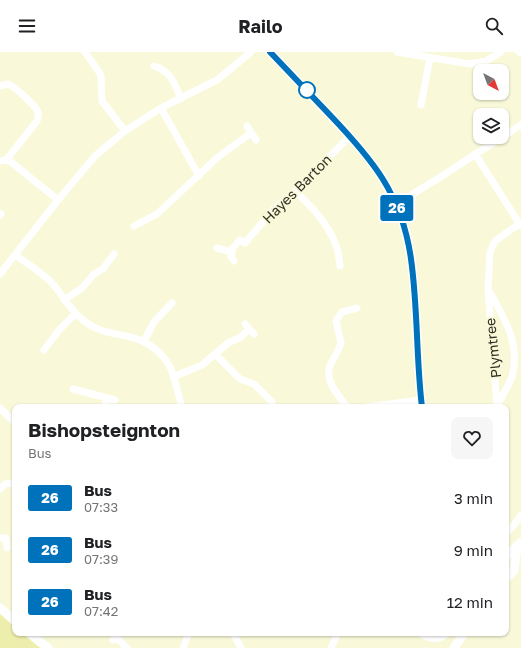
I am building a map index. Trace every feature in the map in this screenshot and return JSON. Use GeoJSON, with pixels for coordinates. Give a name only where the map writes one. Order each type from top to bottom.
{"type":"FeatureCollection","features":[{"type":"Feature","properties":{"kind":"main road"},"geometry":{"type":"LineString","coordinates":[[509,554],[521,542]]}},
{"type":"Feature","properties":{"kind":"main road"},"geometry":{"type":"LineString","coordinates":[[509,575],[514,571],[516,553],[521,542]]}},
{"type":"Feature","properties":{"kind":"main road"},"geometry":{"type":"LineString","coordinates":[[509,558],[515,565]]}},
{"type":"Feature","properties":{"kind":"main road"},"geometry":{"type":"LineString","coordinates":[[0,608],[12,618]]}},
{"type":"Feature","properties":{"kind":"main road"},"geometry":{"type":"LineString","coordinates":[[34,636],[48,648]]}},
{"type":"Feature","properties":{"kind":"main road"},"geometry":{"type":"LineString","coordinates":[[454,648],[462,636]]}},
{"type":"Feature","properties":{"kind":"street"},"geometry":{"type":"LineString","coordinates":[[85,52],[100,72],[102,81],[102,101],[125,131]]}},
{"type":"Feature","properties":{"kind":"street"},"geometry":{"type":"LineString","coordinates":[[0,274],[58,200],[96,156],[125,131],[161,108],[217,80],[251,52]]}},
{"type":"Feature","properties":{"kind":"street"},"geometry":{"type":"LineString","coordinates":[[270,52],[350,136],[378,170],[396,204],[411,258],[422,404]]}},
{"type":"Feature","properties":{"kind":"street"},"geometry":{"type":"LineString","coordinates":[[397,52],[435,57],[462,63],[478,63],[486,61],[501,52]]}},
{"type":"Feature","properties":{"kind":"street"},"geometry":{"type":"LineString","coordinates":[[421,105],[435,57]]}},
{"type":"Feature","properties":{"kind":"street"},"geometry":{"type":"LineString","coordinates":[[154,66],[162,68],[170,75],[181,99]]}},
{"type":"Feature","properties":{"kind":"street"},"geometry":{"type":"LineString","coordinates":[[0,86],[8,84],[14,87],[34,106],[38,115],[37,121],[2,161]]}},
{"type":"Feature","properties":{"kind":"street"},"geometry":{"type":"LineString","coordinates":[[161,108],[199,176]]}},
{"type":"Feature","properties":{"kind":"street"},"geometry":{"type":"LineString","coordinates":[[509,133],[521,125]]}},
{"type":"Feature","properties":{"kind":"street"},"geometry":{"type":"LineString","coordinates":[[134,226],[157,214],[249,129],[256,140]]}},
{"type":"Feature","properties":{"kind":"street","name":"Hayes Barton"},"geometry":{"type":"LineString","coordinates":[[232,252],[232,249],[240,240],[245,244],[274,209],[295,191],[350,136]]}},
{"type":"Feature","properties":{"kind":"street"},"geometry":{"type":"LineString","coordinates":[[396,204],[491,144]]}},
{"type":"Feature","properties":{"kind":"street"},"geometry":{"type":"LineString","coordinates":[[475,154],[520,225]]}},
{"type":"Feature","properties":{"kind":"street"},"geometry":{"type":"LineString","coordinates":[[2,161],[11,162],[58,200]]}},
{"type":"Feature","properties":{"kind":"street"},"geometry":{"type":"LineString","coordinates":[[295,191],[313,208],[327,226],[337,248],[340,266]]}},
{"type":"Feature","properties":{"kind":"street","name":"Plymtree"},"geometry":{"type":"LineString","coordinates":[[497,404],[489,309],[489,259],[492,246],[500,237],[520,225]]}},
{"type":"Feature","properties":{"kind":"street"},"geometry":{"type":"LineString","coordinates":[[217,248],[232,252],[231,257],[234,261]]}},
{"type":"Feature","properties":{"kind":"street"},"geometry":{"type":"LineString","coordinates":[[15,254],[52,283],[64,300],[84,322],[99,330],[127,336],[144,342],[156,350],[171,368],[181,404]]}},
{"type":"Feature","properties":{"kind":"street"},"geometry":{"type":"LineString","coordinates":[[64,300],[82,288],[94,274],[103,269],[114,254]]}},
{"type":"Feature","properties":{"kind":"street","name":"Plymtree"},"geometry":{"type":"LineString","coordinates":[[488,289],[509,326],[515,347],[516,361],[514,369],[498,404]]}},
{"type":"Feature","properties":{"kind":"street"},"geometry":{"type":"LineString","coordinates":[[144,342],[154,322],[172,303]]}},
{"type":"Feature","properties":{"kind":"street","name":"Plymtree"},"geometry":{"type":"LineString","coordinates":[[489,309],[497,306]]}},
{"type":"Feature","properties":{"kind":"street"},"geometry":{"type":"LineString","coordinates":[[345,404],[329,382],[329,367],[341,343],[336,321],[342,312],[357,308]]}},
{"type":"Feature","properties":{"kind":"street"},"geometry":{"type":"LineString","coordinates":[[44,350],[59,330],[76,314]]}},
{"type":"Feature","properties":{"kind":"street"},"geometry":{"type":"LineString","coordinates":[[174,376],[197,368],[228,343],[241,337],[249,329]]}},
{"type":"Feature","properties":{"kind":"street"},"geometry":{"type":"LineString","coordinates":[[215,354],[240,380],[256,386],[272,402]]}},
{"type":"Feature","properties":{"kind":"street","name":"Plymtree"},"geometry":{"type":"LineString","coordinates":[[496,387],[506,389]]}},
{"type":"Feature","properties":{"kind":"street"},"geometry":{"type":"LineString","coordinates":[[73,389],[106,399],[115,400]]}},
{"type":"Feature","properties":{"kind":"street"},"geometry":{"type":"LineString","coordinates":[[105,404],[106,399]]}},
{"type":"Feature","properties":{"kind":"street"},"geometry":{"type":"LineString","coordinates":[[0,408],[12,420]]}},
{"type":"Feature","properties":{"kind":"street"},"geometry":{"type":"LineString","coordinates":[[0,489],[5,484],[12,483]]}},
{"type":"Feature","properties":{"kind":"street"},"geometry":{"type":"LineString","coordinates":[[509,530],[521,515]]}},
{"type":"Feature","properties":{"kind":"street"},"geometry":{"type":"LineString","coordinates":[[7,538],[7,548]]}},
{"type":"Feature","properties":{"kind":"street"},"geometry":{"type":"LineString","coordinates":[[183,648],[188,636]]}},
{"type":"Feature","properties":{"kind":"street"},"geometry":{"type":"LineString","coordinates":[[235,636],[241,648]]}},
{"type":"Feature","properties":{"kind":"street"},"geometry":{"type":"LineString","coordinates":[[331,648],[337,636]]}},
{"type":"Feature","properties":{"kind":"street"},"geometry":{"type":"LineString","coordinates":[[426,636],[436,639],[444,636]]}},
{"type":"Feature","properties":{"kind":"street"},"geometry":{"type":"LineString","coordinates":[[113,640],[118,639],[127,648]]}},
{"type":"Feature","properties":{"kind":"green space"},"geometry":{"type":"Polygon","coordinates":[[[0,613],[12,623],[12,636],[26,636],[40,648],[0,648],[0,613]]]}},
{"type":"Feature","properties":{"kind":"bus line","name":"26"},"geometry":{"type":"LineString","coordinates":[[270,52],[361,148],[378,170],[396,204],[408,242],[411,258],[422,404]]}}]}
